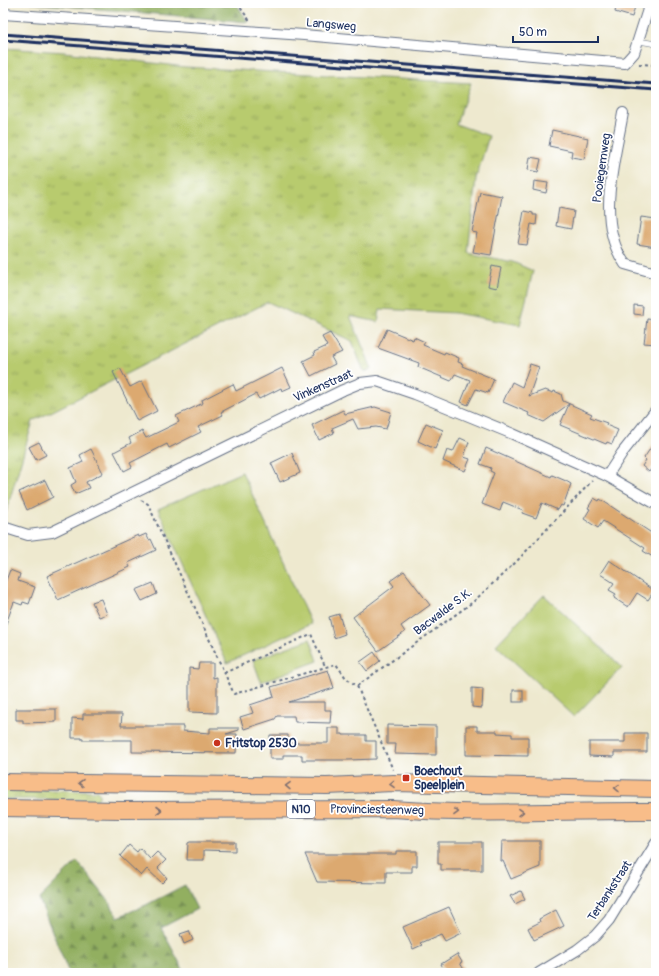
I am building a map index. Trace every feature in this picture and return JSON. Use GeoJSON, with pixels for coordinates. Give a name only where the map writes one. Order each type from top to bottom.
{"type":"FeatureCollection","features":[{"type":"Feature","properties":{"kind":"main road","name":"Provinciesteenweg"},"geometry":{"type":"LineString","coordinates":[[3,782],[320,786],[393,783],[656,789]]}},
{"type":"Feature","properties":{"kind":"main road"},"geometry":{"type":"LineString","coordinates":[[426,812],[412,805],[412,797],[416,790],[438,784]]}},
{"type":"Feature","properties":{"kind":"main road","name":"Provinciesteenweg"},"geometry":{"type":"LineString","coordinates":[[3,808],[120,810],[394,809],[426,812],[656,811]]}},
{"type":"Feature","properties":{"kind":"street"},"geometry":{"type":"LineString","coordinates":[[626,63],[633,56],[639,41],[650,3]]}},
{"type":"Feature","properties":{"kind":"street","name":"Langsweg"},"geometry":{"type":"LineString","coordinates":[[3,14],[257,32],[626,63]]}},
{"type":"Feature","properties":{"kind":"street","name":"Pooiegemweg"},"geometry":{"type":"LineString","coordinates":[[623,113],[609,199],[610,228],[618,253],[625,264],[656,273]]}},
{"type":"Feature","properties":{"kind":"street","name":"Vinkenstraat"},"geometry":{"type":"LineString","coordinates":[[3,527],[28,535],[52,532],[343,390],[360,383],[377,381],[416,394],[513,434],[604,475],[656,504]]}},
{"type":"Feature","properties":{"kind":"street"},"geometry":{"type":"LineString","coordinates":[[604,475],[656,410]]}},
{"type":"Feature","properties":{"kind":"street","name":"Terbankstraat"},"geometry":{"type":"LineString","coordinates":[[539,973],[577,950],[595,936],[609,920],[656,843]]}},
{"type":"Feature","properties":{"kind":"lane"},"geometry":{"type":"LineString","coordinates":[[639,41],[656,44]]}},
{"type":"Feature","properties":{"kind":"path"},"geometry":{"type":"LineString","coordinates":[[238,3],[257,32]]}},
{"type":"Feature","properties":{"kind":"path"},"geometry":{"type":"LineString","coordinates":[[626,63],[656,65]]}},
{"type":"Feature","properties":{"kind":"path","name":"Bacwalde S.K."},"geometry":{"type":"LineString","coordinates":[[357,686],[473,602],[516,562],[604,475]]}},
{"type":"Feature","properties":{"kind":"path"},"geometry":{"type":"LineString","coordinates":[[139,499],[148,504],[234,694],[336,664],[346,678],[357,686],[393,770],[392,776]]}},
{"type":"Feature","properties":{"kind":"path"},"geometry":{"type":"LineString","coordinates":[[224,673],[311,634],[325,667]]}},
{"type":"Feature","properties":{"kind":"green space"},"geometry":{"type":"Polygon","coordinates":[[[30,3],[236,3],[248,22],[30,3]]]}},
{"type":"Feature","properties":{"kind":"green space"},"geometry":{"type":"Polygon","coordinates":[[[3,48],[64,52],[185,67],[471,83],[456,124],[489,136],[476,178],[468,253],[513,262],[533,271],[520,325],[455,313],[380,309],[378,322],[350,316],[372,369],[364,372],[352,341],[268,302],[33,421],[3,522],[3,48]]]}},
{"type":"Feature","properties":{"kind":"green space"},"geometry":{"type":"Polygon","coordinates":[[[242,472],[311,624],[227,663],[158,509],[242,472]]]}},
{"type":"Feature","properties":{"kind":"green space"},"geometry":{"type":"Polygon","coordinates":[[[544,595],[622,667],[574,717],[496,645],[544,595]]]}},
{"type":"Feature","properties":{"kind":"green space"},"geometry":{"type":"Polygon","coordinates":[[[310,639],[318,661],[261,682],[253,660],[310,639]]]}},
{"type":"Feature","properties":{"kind":"green space"},"geometry":{"type":"Polygon","coordinates":[[[3,789],[97,791],[100,794],[97,800],[3,799],[3,789]]]}},
{"type":"Feature","properties":{"kind":"green space"},"geometry":{"type":"Polygon","coordinates":[[[77,861],[108,900],[118,917],[146,905],[185,885],[197,909],[161,928],[185,973],[69,973],[39,899],[77,861]]]}},
{"type":"Feature","properties":{"kind":"building"},"geometry":{"type":"Polygon","coordinates":[[[617,3],[636,3],[632,17],[615,12],[617,3]]]}},
{"type":"Feature","properties":{"kind":"building"},"geometry":{"type":"Polygon","coordinates":[[[552,130],[588,138],[584,159],[571,157],[572,151],[549,146],[552,130]]]}},
{"type":"Feature","properties":{"kind":"building"},"geometry":{"type":"Polygon","coordinates":[[[530,157],[541,159],[538,172],[528,170],[530,157]]]}},
{"type":"Feature","properties":{"kind":"building"},"geometry":{"type":"Polygon","coordinates":[[[534,181],[548,183],[546,193],[533,190],[534,181]]]}},
{"type":"Feature","properties":{"kind":"building"},"geometry":{"type":"Polygon","coordinates":[[[480,192],[502,196],[491,255],[473,252],[477,233],[472,232],[480,192]]]}},
{"type":"Feature","properties":{"kind":"building"},"geometry":{"type":"Polygon","coordinates":[[[559,208],[574,211],[571,229],[556,226],[559,208]]]}},
{"type":"Feature","properties":{"kind":"building"},"geometry":{"type":"Polygon","coordinates":[[[524,211],[537,215],[536,225],[531,224],[527,245],[518,244],[524,211]]]}},
{"type":"Feature","properties":{"kind":"building"},"geometry":{"type":"Polygon","coordinates":[[[641,217],[656,219],[656,247],[637,244],[641,217]]]}},
{"type":"Feature","properties":{"kind":"building"},"geometry":{"type":"Polygon","coordinates":[[[492,266],[501,268],[497,288],[488,286],[492,266]]]}},
{"type":"Feature","properties":{"kind":"building"},"geometry":{"type":"Polygon","coordinates":[[[634,305],[643,306],[642,315],[634,314],[634,305]]]}},
{"type":"Feature","properties":{"kind":"building"},"geometry":{"type":"Polygon","coordinates":[[[647,319],[656,320],[656,344],[644,343],[647,319]]]}},
{"type":"Feature","properties":{"kind":"building"},"geometry":{"type":"Polygon","coordinates":[[[387,329],[413,340],[414,337],[425,342],[423,345],[444,354],[445,352],[459,358],[458,362],[463,364],[462,366],[494,379],[488,393],[476,389],[468,405],[461,402],[470,380],[455,374],[451,381],[418,367],[419,363],[378,348],[387,329]]]}},
{"type":"Feature","properties":{"kind":"building"},"geometry":{"type":"Polygon","coordinates":[[[330,333],[342,352],[331,357],[335,364],[311,376],[303,361],[315,355],[314,352],[327,346],[322,337],[330,333]]]}},
{"type":"Feature","properties":{"kind":"building"},"geometry":{"type":"Polygon","coordinates":[[[530,364],[539,367],[529,396],[545,390],[553,393],[554,391],[561,394],[563,401],[592,414],[590,417],[607,423],[606,425],[618,430],[612,444],[607,442],[606,444],[560,425],[569,404],[544,422],[528,415],[529,413],[503,402],[512,382],[522,387],[530,364]]]}},
{"type":"Feature","properties":{"kind":"building"},"geometry":{"type":"Polygon","coordinates":[[[120,368],[130,387],[142,381],[157,411],[137,421],[113,372],[120,368]]]}},
{"type":"Feature","properties":{"kind":"building"},"geometry":{"type":"Polygon","coordinates":[[[282,368],[291,387],[282,391],[281,388],[259,399],[256,394],[221,412],[223,415],[198,427],[201,432],[169,448],[167,444],[130,463],[132,467],[124,471],[114,452],[131,443],[129,438],[142,431],[146,438],[179,422],[176,416],[203,403],[202,400],[233,384],[236,391],[282,368]]]}},
{"type":"Feature","properties":{"kind":"building"},"geometry":{"type":"Polygon","coordinates":[[[375,407],[391,412],[386,429],[376,427],[358,429],[353,419],[332,428],[334,433],[319,440],[312,425],[343,410],[345,414],[375,407]]]}},
{"type":"Feature","properties":{"kind":"building"},"geometry":{"type":"Polygon","coordinates":[[[426,423],[443,430],[435,449],[418,441],[426,423]]]}},
{"type":"Feature","properties":{"kind":"building"},"geometry":{"type":"Polygon","coordinates":[[[460,438],[469,442],[464,457],[470,459],[465,471],[443,461],[447,450],[453,452],[460,438]]]}},
{"type":"Feature","properties":{"kind":"building"},"geometry":{"type":"Polygon","coordinates":[[[656,440],[656,467],[654,465],[649,472],[642,466],[646,460],[644,458],[656,440]]]}},
{"type":"Feature","properties":{"kind":"building"},"geometry":{"type":"Polygon","coordinates":[[[39,442],[46,455],[36,460],[29,447],[39,442]]]}},
{"type":"Feature","properties":{"kind":"building"},"geometry":{"type":"Polygon","coordinates":[[[486,448],[551,477],[552,475],[571,484],[563,506],[561,505],[558,510],[542,503],[536,518],[522,513],[523,510],[503,502],[500,511],[482,504],[494,473],[490,471],[491,468],[480,464],[486,448]]]}},
{"type":"Feature","properties":{"kind":"building"},"geometry":{"type":"Polygon","coordinates":[[[91,449],[103,473],[86,482],[89,488],[75,494],[71,485],[76,482],[70,468],[83,462],[80,455],[91,449]]]}},
{"type":"Feature","properties":{"kind":"building"},"geometry":{"type":"Polygon","coordinates":[[[292,453],[300,473],[280,482],[271,463],[292,453]]]}},
{"type":"Feature","properties":{"kind":"building"},"geometry":{"type":"Polygon","coordinates":[[[45,480],[53,497],[27,510],[19,492],[45,480]]]}},
{"type":"Feature","properties":{"kind":"building"},"geometry":{"type":"Polygon","coordinates":[[[594,498],[599,501],[600,499],[656,536],[656,552],[653,557],[643,551],[645,548],[603,521],[598,528],[584,519],[594,498]]]}},
{"type":"Feature","properties":{"kind":"building"},"geometry":{"type":"Polygon","coordinates":[[[146,534],[149,540],[151,539],[156,550],[128,563],[130,567],[58,600],[47,576],[138,535],[139,537],[146,534]]]}},
{"type":"Feature","properties":{"kind":"building"},"geometry":{"type":"Polygon","coordinates":[[[609,560],[654,591],[648,600],[637,593],[628,607],[614,598],[616,594],[609,590],[614,583],[600,574],[609,560]]]}},
{"type":"Feature","properties":{"kind":"building"},"geometry":{"type":"Polygon","coordinates":[[[10,570],[20,574],[18,581],[35,587],[29,604],[23,602],[22,605],[14,602],[4,629],[3,588],[10,570]]]}},
{"type":"Feature","properties":{"kind":"building"},"geometry":{"type":"Polygon","coordinates":[[[404,571],[430,605],[401,626],[405,632],[378,651],[353,617],[394,586],[390,581],[404,571]]]}},
{"type":"Feature","properties":{"kind":"building"},"geometry":{"type":"Polygon","coordinates":[[[153,583],[157,594],[142,601],[136,590],[153,583]]]}},
{"type":"Feature","properties":{"kind":"building"},"geometry":{"type":"Polygon","coordinates":[[[101,599],[107,614],[99,617],[92,602],[101,599]]]}},
{"type":"Feature","properties":{"kind":"building"},"geometry":{"type":"Polygon","coordinates":[[[339,614],[345,634],[334,638],[329,617],[339,614]]]}},
{"type":"Feature","properties":{"kind":"building"},"geometry":{"type":"Polygon","coordinates":[[[374,652],[380,661],[367,671],[360,662],[374,652]]]}},
{"type":"Feature","properties":{"kind":"building"},"geometry":{"type":"Polygon","coordinates":[[[199,663],[213,663],[213,678],[217,677],[217,713],[189,712],[189,668],[198,669],[199,663]]]}},
{"type":"Feature","properties":{"kind":"building"},"geometry":{"type":"Polygon","coordinates":[[[328,670],[334,688],[289,702],[325,702],[325,710],[331,710],[330,723],[295,722],[294,716],[277,716],[275,719],[244,729],[240,717],[253,713],[250,705],[274,697],[271,687],[328,670]]]}},
{"type":"Feature","properties":{"kind":"building"},"geometry":{"type":"Polygon","coordinates":[[[472,688],[483,689],[482,708],[472,707],[472,688]]]}},
{"type":"Feature","properties":{"kind":"building"},"geometry":{"type":"Polygon","coordinates":[[[513,690],[523,690],[523,702],[513,702],[513,690]]]}},
{"type":"Feature","properties":{"kind":"building"},"geometry":{"type":"Polygon","coordinates":[[[16,709],[56,709],[56,722],[23,723],[23,720],[16,720],[16,709]]]}},
{"type":"Feature","properties":{"kind":"building"},"geometry":{"type":"Polygon","coordinates":[[[83,714],[122,714],[121,726],[183,726],[183,731],[210,733],[210,728],[239,728],[239,730],[226,734],[237,734],[236,753],[132,752],[132,740],[82,740],[82,738],[72,738],[72,718],[83,719],[83,714]]]}},
{"type":"Feature","properties":{"kind":"building"},"geometry":{"type":"Polygon","coordinates":[[[387,725],[436,726],[436,755],[395,754],[396,744],[387,744],[387,725]]]}},
{"type":"Feature","properties":{"kind":"building"},"geometry":{"type":"Polygon","coordinates":[[[466,726],[477,726],[477,731],[497,731],[497,733],[512,734],[512,737],[528,737],[528,756],[466,755],[466,726]]]}},
{"type":"Feature","properties":{"kind":"building"},"geometry":{"type":"Polygon","coordinates":[[[328,728],[339,728],[339,734],[343,735],[366,735],[366,741],[376,741],[376,759],[302,760],[302,755],[283,755],[283,759],[270,759],[270,735],[288,735],[289,743],[328,743],[328,728]]]}},
{"type":"Feature","properties":{"kind":"building"},"geometry":{"type":"Polygon","coordinates":[[[625,733],[647,733],[647,752],[614,752],[614,757],[589,756],[589,742],[625,742],[625,733]]]}},
{"type":"Feature","properties":{"kind":"building"},"geometry":{"type":"Polygon","coordinates":[[[502,841],[540,841],[540,867],[511,879],[503,861],[501,861],[502,841]]]}},
{"type":"Feature","properties":{"kind":"building"},"geometry":{"type":"Polygon","coordinates":[[[235,842],[235,851],[204,850],[204,860],[187,860],[188,843],[235,842]]]}},
{"type":"Feature","properties":{"kind":"building"},"geometry":{"type":"Polygon","coordinates":[[[438,842],[482,842],[482,870],[441,870],[441,864],[438,864],[438,842]]]}},
{"type":"Feature","properties":{"kind":"building"},"geometry":{"type":"Polygon","coordinates":[[[129,845],[137,852],[140,848],[150,859],[157,852],[166,860],[158,868],[167,878],[162,883],[147,869],[141,876],[120,856],[129,845]]]}},
{"type":"Feature","properties":{"kind":"building"},"geometry":{"type":"Polygon","coordinates":[[[396,851],[417,851],[417,866],[412,866],[412,872],[386,872],[386,883],[317,882],[305,854],[396,854],[396,851]]]}},
{"type":"Feature","properties":{"kind":"building"},"geometry":{"type":"Polygon","coordinates":[[[521,891],[525,899],[515,904],[510,896],[521,891]]]}},
{"type":"Feature","properties":{"kind":"building"},"geometry":{"type":"Polygon","coordinates":[[[449,907],[461,933],[445,941],[441,934],[420,943],[422,945],[413,949],[403,927],[449,907]]]}},
{"type":"Feature","properties":{"kind":"building"},"geometry":{"type":"Polygon","coordinates":[[[556,910],[564,926],[534,940],[528,928],[540,922],[539,919],[556,910]]]}},
{"type":"Feature","properties":{"kind":"building"},"geometry":{"type":"Polygon","coordinates":[[[189,931],[193,940],[184,944],[180,934],[189,931]]]}},
{"type":"Feature","properties":{"kind":"building"},"geometry":{"type":"Polygon","coordinates":[[[457,954],[466,973],[446,973],[441,964],[457,954]]]}},
{"type":"Feature","properties":{"kind":"railway"},"geometry":{"type":"LineString","coordinates":[[3,34],[656,84]]}},
{"type":"Feature","properties":{"kind":"railway"},"geometry":{"type":"LineString","coordinates":[[3,40],[656,90]]}},
{"type":"Feature","properties":{"kind":"place","name":"Fritstop 2530"},"geometry":{"type":"Point","coordinates":[217,743]}},
{"type":"Feature","properties":{"kind":"place","name":"Boechout Speelplein"},"geometry":{"type":"Point","coordinates":[406,778]}}]}
